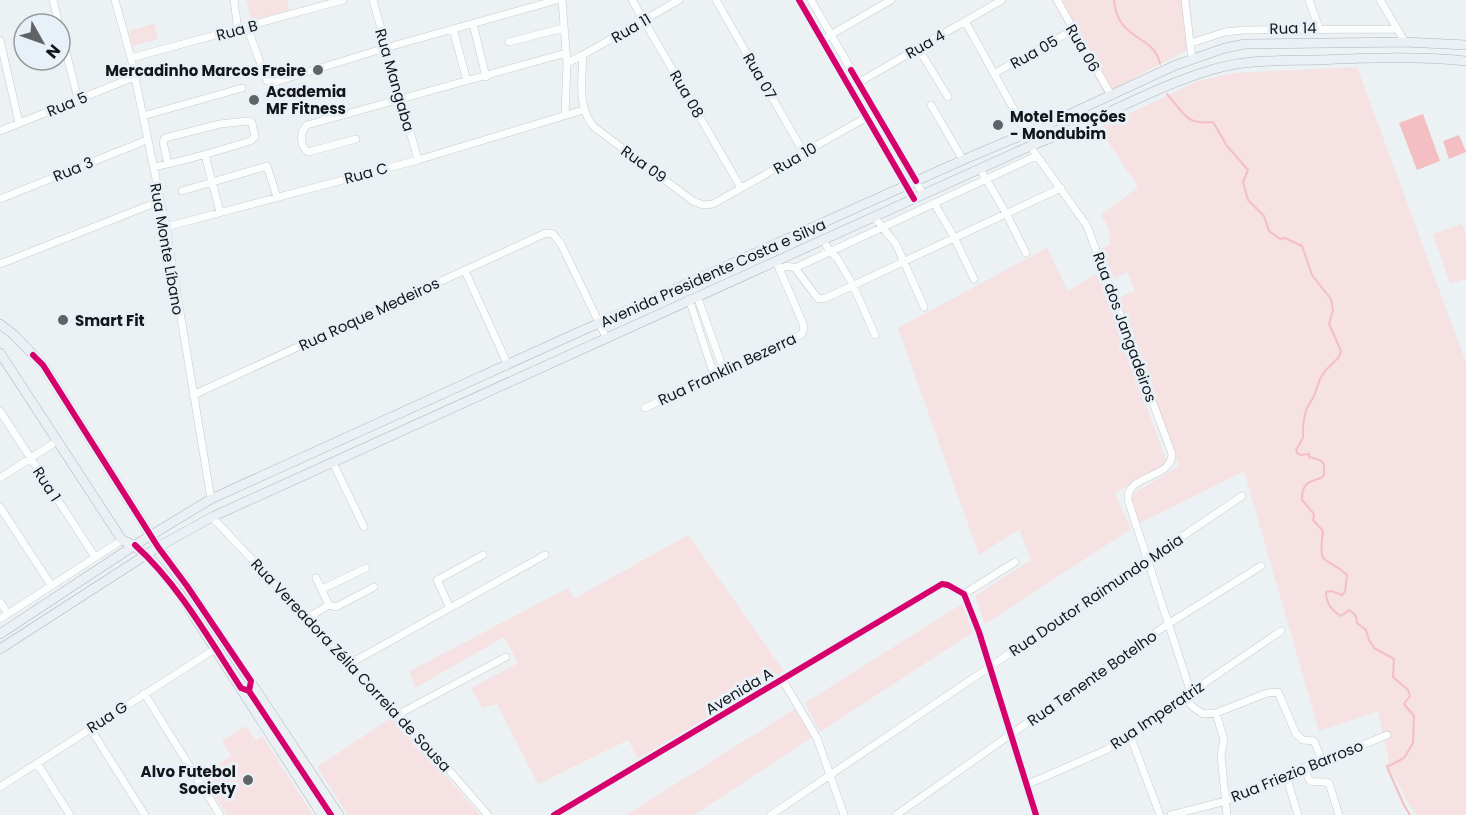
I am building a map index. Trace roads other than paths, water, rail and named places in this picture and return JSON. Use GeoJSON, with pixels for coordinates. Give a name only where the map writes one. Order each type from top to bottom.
{"type":"FeatureCollection","features":[{"type":"Feature","properties":{"kind":"main road","name":"Avenida Presidente Costa e Silva"},"geometry":{"type":"LineString","coordinates":[[0,634],[135,545],[211,499],[1192,58],[1245,44],[1405,42],[1466,45]]}},
{"type":"Feature","properties":{"kind":"main road"},"geometry":{"type":"LineString","coordinates":[[1337,44],[1337,58]]}},
{"type":"Feature","properties":{"kind":"main road"},"geometry":{"type":"LineString","coordinates":[[1350,44],[1351,58]]}},
{"type":"Feature","properties":{"kind":"main road","name":"Avenida Presidente Costa e Silva"},"geometry":{"type":"LineString","coordinates":[[0,649],[158,547],[212,517],[693,297],[777,265],[836,233],[1030,146],[1061,135],[1162,88],[1226,65],[1284,59],[1408,58],[1466,61]]}},
{"type":"Feature","properties":{"kind":"main road"},"geometry":{"type":"LineString","coordinates":[[1067,115],[1074,129]]}},
{"type":"Feature","properties":{"kind":"main road"},"geometry":{"type":"LineString","coordinates":[[1055,121],[1061,135]]}},
{"type":"Feature","properties":{"kind":"main road"},"geometry":{"type":"LineString","coordinates":[[832,219],[829,225],[836,233]]}},
{"type":"Feature","properties":{"kind":"main road"},"geometry":{"type":"LineString","coordinates":[[810,229],[817,234],[820,241]]}},
{"type":"Feature","properties":{"kind":"main road"},"geometry":{"type":"LineString","coordinates":[[0,324],[43,365],[158,547],[195,597],[339,815]]}},
{"type":"Feature","properties":{"kind":"main road"},"geometry":{"type":"LineString","coordinates":[[0,353],[122,540],[135,545],[146,555],[181,596],[322,815]]}},
{"type":"Feature","properties":{"kind":"main road"},"geometry":{"type":"LineString","coordinates":[[436,397],[443,412]]}},
{"type":"Feature","properties":{"kind":"main road"},"geometry":{"type":"LineString","coordinates":[[294,480],[286,479],[284,474],[297,461]]}},
{"type":"Feature","properties":{"kind":"main road"},"geometry":{"type":"LineString","coordinates":[[264,476],[270,477],[273,484],[271,489],[264,494]]}},
{"type":"Feature","properties":{"kind":"street","name":"Rua Monte Líbano"},"geometry":{"type":"LineString","coordinates":[[115,0],[131,58],[166,227],[211,499]]}},
{"type":"Feature","properties":{"kind":"street","name":"Rua B"},"geometry":{"type":"LineString","coordinates":[[131,58],[343,0]]}},
{"type":"Feature","properties":{"kind":"street","name":"Rua Mangaba"},"geometry":{"type":"LineString","coordinates":[[373,0],[418,160]]}},
{"type":"Feature","properties":{"kind":"street"},"geometry":{"type":"LineString","coordinates":[[247,27],[267,81],[275,82],[385,48],[557,0]]}},
{"type":"Feature","properties":{"kind":"street"},"geometry":{"type":"LineString","coordinates":[[562,0],[567,63],[565,115],[583,110],[581,85],[584,55]]}},
{"type":"Feature","properties":{"kind":"street","name":"Rua 08"},"geometry":{"type":"LineString","coordinates":[[632,0],[741,188]]}},
{"type":"Feature","properties":{"kind":"street","name":"Rua 11"},"geometry":{"type":"LineString","coordinates":[[584,55],[679,0]]}},
{"type":"Feature","properties":{"kind":"street","name":"Rua 07"},"geometry":{"type":"LineString","coordinates":[[716,0],[804,153]]}},
{"type":"Feature","properties":{"kind":"street"},"geometry":{"type":"LineString","coordinates":[[799,0],[914,199]]}},
{"type":"Feature","properties":{"kind":"street"},"geometry":{"type":"LineString","coordinates":[[811,0],[923,194]]}},
{"type":"Feature","properties":{"kind":"street"},"geometry":{"type":"LineString","coordinates":[[822,40],[891,0]]}},
{"type":"Feature","properties":{"kind":"street","name":"Rua 4"},"geometry":{"type":"LineString","coordinates":[[849,88],[1002,0]]}},
{"type":"Feature","properties":{"kind":"street","name":"Rua 06"},"geometry":{"type":"LineString","coordinates":[[1057,0],[1111,95]]}},
{"type":"Feature","properties":{"kind":"street"},"geometry":{"type":"LineString","coordinates":[[1185,0],[1192,58]]}},
{"type":"Feature","properties":{"kind":"street"},"geometry":{"type":"LineString","coordinates":[[1309,0],[1319,28]]}},
{"type":"Feature","properties":{"kind":"street"},"geometry":{"type":"LineString","coordinates":[[1380,0],[1405,42]]}},
{"type":"Feature","properties":{"kind":"street"},"geometry":{"type":"LineString","coordinates":[[236,1],[238,30]]}},
{"type":"Feature","properties":{"kind":"street"},"geometry":{"type":"LineString","coordinates":[[965,21],[1027,133]]}},
{"type":"Feature","properties":{"kind":"street"},"geometry":{"type":"LineString","coordinates":[[473,24],[486,77]]}},
{"type":"Feature","properties":{"kind":"street"},"geometry":{"type":"LineString","coordinates":[[509,42],[563,28]]}},
{"type":"Feature","properties":{"kind":"street","name":"Rua 14"},"geometry":{"type":"LineString","coordinates":[[1191,43],[1218,34],[1244,30],[1397,28]]}},
{"type":"Feature","properties":{"kind":"street"},"geometry":{"type":"LineString","coordinates":[[453,29],[467,81]]}},
{"type":"Feature","properties":{"kind":"street","name":"Rua 05"},"geometry":{"type":"LineString","coordinates":[[995,74],[1073,30]]}},
{"type":"Feature","properties":{"kind":"street"},"geometry":{"type":"LineString","coordinates":[[0,40],[19,123]]}},
{"type":"Feature","properties":{"kind":"street"},"geometry":{"type":"LineString","coordinates":[[918,48],[948,97]]}},
{"type":"Feature","properties":{"kind":"street"},"geometry":{"type":"LineString","coordinates":[[356,139],[308,152],[301,135],[302,129],[307,125],[566,53]]}},
{"type":"Feature","properties":{"kind":"street"},"geometry":{"type":"LineString","coordinates":[[567,63],[584,55]]}},
{"type":"Feature","properties":{"kind":"street"},"geometry":{"type":"LineString","coordinates":[[71,72],[78,99]]}},
{"type":"Feature","properties":{"kind":"street","name":"Rua 5"},"geometry":{"type":"LineString","coordinates":[[0,131],[134,77]]}},
{"type":"Feature","properties":{"kind":"street"},"geometry":{"type":"LineString","coordinates":[[142,116],[242,88]]}},
{"type":"Feature","properties":{"kind":"street"},"geometry":{"type":"LineString","coordinates":[[931,105],[963,160]]}},
{"type":"Feature","properties":{"kind":"street","name":"Rua 09"},"geometry":{"type":"LineString","coordinates":[[583,110],[586,119],[594,127],[693,201],[703,205],[713,204]]}},
{"type":"Feature","properties":{"kind":"street","name":"Rua 10"},"geometry":{"type":"LineString","coordinates":[[713,204],[876,112]]}},
{"type":"Feature","properties":{"kind":"street","name":"Rua C"},"geometry":{"type":"LineString","coordinates":[[166,227],[418,160],[565,115]]}},
{"type":"Feature","properties":{"kind":"street"},"geometry":{"type":"LineString","coordinates":[[153,167],[168,164],[205,155],[250,141],[255,136],[252,123],[248,121],[220,124],[165,138],[163,142],[168,164]]}},
{"type":"Feature","properties":{"kind":"street","name":"Rua 3"},"geometry":{"type":"LineString","coordinates":[[0,199],[147,140]]}},
{"type":"Feature","properties":{"kind":"street","name":"Rua dos Jangadeiros"},"geometry":{"type":"LineString","coordinates":[[1030,146],[1088,226],[1173,454],[1166,468],[1132,486],[1127,495],[1148,559]]}},
{"type":"Feature","properties":{"kind":"street"},"geometry":{"type":"LineString","coordinates":[[205,155],[214,182],[220,212]]}},
{"type":"Feature","properties":{"kind":"street"},"geometry":{"type":"LineString","coordinates":[[795,268],[1036,156]]}},
{"type":"Feature","properties":{"kind":"street"},"geometry":{"type":"LineString","coordinates":[[182,191],[267,166],[277,197]]}},
{"type":"Feature","properties":{"kind":"street"},"geometry":{"type":"LineString","coordinates":[[980,169],[1026,253]]}},
{"type":"Feature","properties":{"kind":"street"},"geometry":{"type":"LineString","coordinates":[[777,265],[795,268],[819,298],[826,298],[1060,188]]}},
{"type":"Feature","properties":{"kind":"street"},"geometry":{"type":"LineString","coordinates":[[0,264],[160,201]]}},
{"type":"Feature","properties":{"kind":"street"},"geometry":{"type":"LineString","coordinates":[[934,203],[954,237],[974,279]]}},
{"type":"Feature","properties":{"kind":"street"},"geometry":{"type":"LineString","coordinates":[[873,217],[896,244],[924,307]]}},
{"type":"Feature","properties":{"kind":"street","name":"Rua Roque Medeiros"},"geometry":{"type":"LineString","coordinates":[[193,395],[546,233],[553,234],[561,244],[600,324]]}},
{"type":"Feature","properties":{"kind":"street"},"geometry":{"type":"LineString","coordinates":[[820,241],[837,258],[853,285],[874,335]]}},
{"type":"Feature","properties":{"kind":"street","name":"Rua Franklin Bezerra"},"geometry":{"type":"LineString","coordinates":[[645,408],[802,334],[804,328],[802,321],[777,265]]}},
{"type":"Feature","properties":{"kind":"street"},"geometry":{"type":"LineString","coordinates":[[465,271],[508,365]]}},
{"type":"Feature","properties":{"kind":"street"},"geometry":{"type":"LineString","coordinates":[[693,297],[724,371]]}},
{"type":"Feature","properties":{"kind":"street"},"geometry":{"type":"LineString","coordinates":[[693,297],[714,375]]}},
{"type":"Feature","properties":{"kind":"street"},"geometry":{"type":"LineString","coordinates":[[600,324],[606,337]]}},
{"type":"Feature","properties":{"kind":"street","name":"Rua 1"},"geometry":{"type":"LineString","coordinates":[[0,411],[95,557]]}},
{"type":"Feature","properties":{"kind":"street"},"geometry":{"type":"LineString","coordinates":[[0,478],[57,441]]}},
{"type":"Feature","properties":{"kind":"street"},"geometry":{"type":"LineString","coordinates":[[333,463],[364,527]]}},
{"type":"Feature","properties":{"kind":"street","name":"Rua Doutor Raimundo Maia"},"geometry":{"type":"LineString","coordinates":[[771,815],[1242,496]]}},
{"type":"Feature","properties":{"kind":"street"},"geometry":{"type":"LineString","coordinates":[[0,507],[51,585]]}},
{"type":"Feature","properties":{"kind":"street","name":"Rua Vereadora Zélia Correia de Sousa"},"geometry":{"type":"LineString","coordinates":[[212,517],[399,714],[488,815]]}},
{"type":"Feature","properties":{"kind":"street"},"geometry":{"type":"LineString","coordinates":[[0,619],[122,540]]}},
{"type":"Feature","properties":{"kind":"street"},"geometry":{"type":"LineString","coordinates":[[450,608],[437,580],[483,555]]}},
{"type":"Feature","properties":{"kind":"street"},"geometry":{"type":"LineString","coordinates":[[351,663],[545,555]]}},
{"type":"Feature","properties":{"kind":"street"},"geometry":{"type":"LineString","coordinates":[[1148,559],[1188,695],[1202,713],[1216,713],[1268,693],[1278,692],[1296,734],[1303,740],[1314,741],[1322,760]]}},
{"type":"Feature","properties":{"kind":"street"},"geometry":{"type":"LineString","coordinates":[[1015,562],[964,594],[1012,734],[1036,815]]}},
{"type":"Feature","properties":{"kind":"street","name":"Rua Tenente Botelho"},"geometry":{"type":"LineString","coordinates":[[896,815],[1168,624],[1261,566]]}},
{"type":"Feature","properties":{"kind":"street"},"geometry":{"type":"LineString","coordinates":[[322,589],[366,568]]}},
{"type":"Feature","properties":{"kind":"street"},"geometry":{"type":"LineString","coordinates":[[316,578],[329,605]]}},
{"type":"Feature","properties":{"kind":"street","name":"Avenida A"},"geometry":{"type":"LineString","coordinates":[[554,815],[942,584],[964,594]]}},
{"type":"Feature","properties":{"kind":"street"},"geometry":{"type":"LineString","coordinates":[[308,618],[329,605],[336,607],[374,587]]}},
{"type":"Feature","properties":{"kind":"street"},"geometry":{"type":"LineString","coordinates":[[0,602],[8,614]]}},
{"type":"Feature","properties":{"kind":"street","name":"Rua Imperatriz"},"geometry":{"type":"LineString","coordinates":[[1026,785],[1089,759],[1130,735],[1281,631]]}},
{"type":"Feature","properties":{"kind":"street","name":"Rua G"},"geometry":{"type":"LineString","coordinates":[[2,784],[215,649]]}},
{"type":"Feature","properties":{"kind":"street"},"geometry":{"type":"LineString","coordinates":[[399,714],[506,657]]}},
{"type":"Feature","properties":{"kind":"street"},"geometry":{"type":"LineString","coordinates":[[782,679],[814,730],[844,815]]}},
{"type":"Feature","properties":{"kind":"street"},"geometry":{"type":"LineString","coordinates":[[144,693],[220,815]]}},
{"type":"Feature","properties":{"kind":"street"},"geometry":{"type":"LineString","coordinates":[[1216,713],[1224,740],[1221,755],[1227,815]]}},
{"type":"Feature","properties":{"kind":"street"},"geometry":{"type":"LineString","coordinates":[[90,728],[145,815]]}},
{"type":"Feature","properties":{"kind":"street"},"geometry":{"type":"LineString","coordinates":[[1130,735],[1160,815]]}},
{"type":"Feature","properties":{"kind":"street","name":"Rua Friezio Barroso"},"geometry":{"type":"LineString","coordinates":[[1171,815],[1226,801],[1304,767],[1387,735]]}},
{"type":"Feature","properties":{"kind":"street"},"geometry":{"type":"LineString","coordinates":[[37,763],[70,815]]}},
{"type":"Feature","properties":{"kind":"street"},"geometry":{"type":"LineString","coordinates":[[1304,767],[1312,783],[1329,783],[1339,815]]}},
{"type":"Feature","properties":{"kind":"street"},"geometry":{"type":"LineString","coordinates":[[1286,776],[1298,815]]}},
{"type":"Feature","properties":{"kind":"waterway"},"geometry":{"type":"LineString","coordinates":[[1114,0],[1122,24],[1151,47],[1160,64]]}},
{"type":"Feature","properties":{"kind":"waterway"},"geometry":{"type":"LineString","coordinates":[[1167,94],[1186,116],[1196,122],[1213,122],[1227,146],[1248,170],[1243,182],[1248,200],[1264,216],[1269,231],[1280,239],[1285,238],[1302,246],[1312,275],[1331,299],[1333,310],[1329,324],[1341,351],[1339,357],[1320,379],[1306,410],[1303,438],[1296,450],[1301,455],[1309,454],[1309,457],[1320,460],[1324,464],[1324,475],[1306,485],[1302,500],[1314,514],[1313,520],[1323,531],[1322,556],[1347,575],[1345,592],[1342,595],[1331,591],[1326,592],[1330,606],[1341,616],[1349,610],[1354,614],[1357,623],[1366,630],[1374,648],[1394,659],[1393,677],[1408,690],[1410,696],[1404,704],[1414,716],[1413,743],[1404,758],[1387,767],[1410,815]]}},
{"type":"Feature","properties":{"kind":"place","name":"Mercadinho Marcos Freire"},"geometry":{"type":"Point","coordinates":[318,70]}},
{"type":"Feature","properties":{"kind":"place","name":"Academia MF Fitness"},"geometry":{"type":"Point","coordinates":[254,100]}},
{"type":"Feature","properties":{"kind":"place","name":"Motel Emoções - Mondubim"},"geometry":{"type":"Point","coordinates":[998,125]}},
{"type":"Feature","properties":{"kind":"place","name":"Smart Fit"},"geometry":{"type":"Point","coordinates":[63,320]}},
{"type":"Feature","properties":{"kind":"place","name":"Alvo Futebol Society"},"geometry":{"type":"Point","coordinates":[248,780]}}]}
